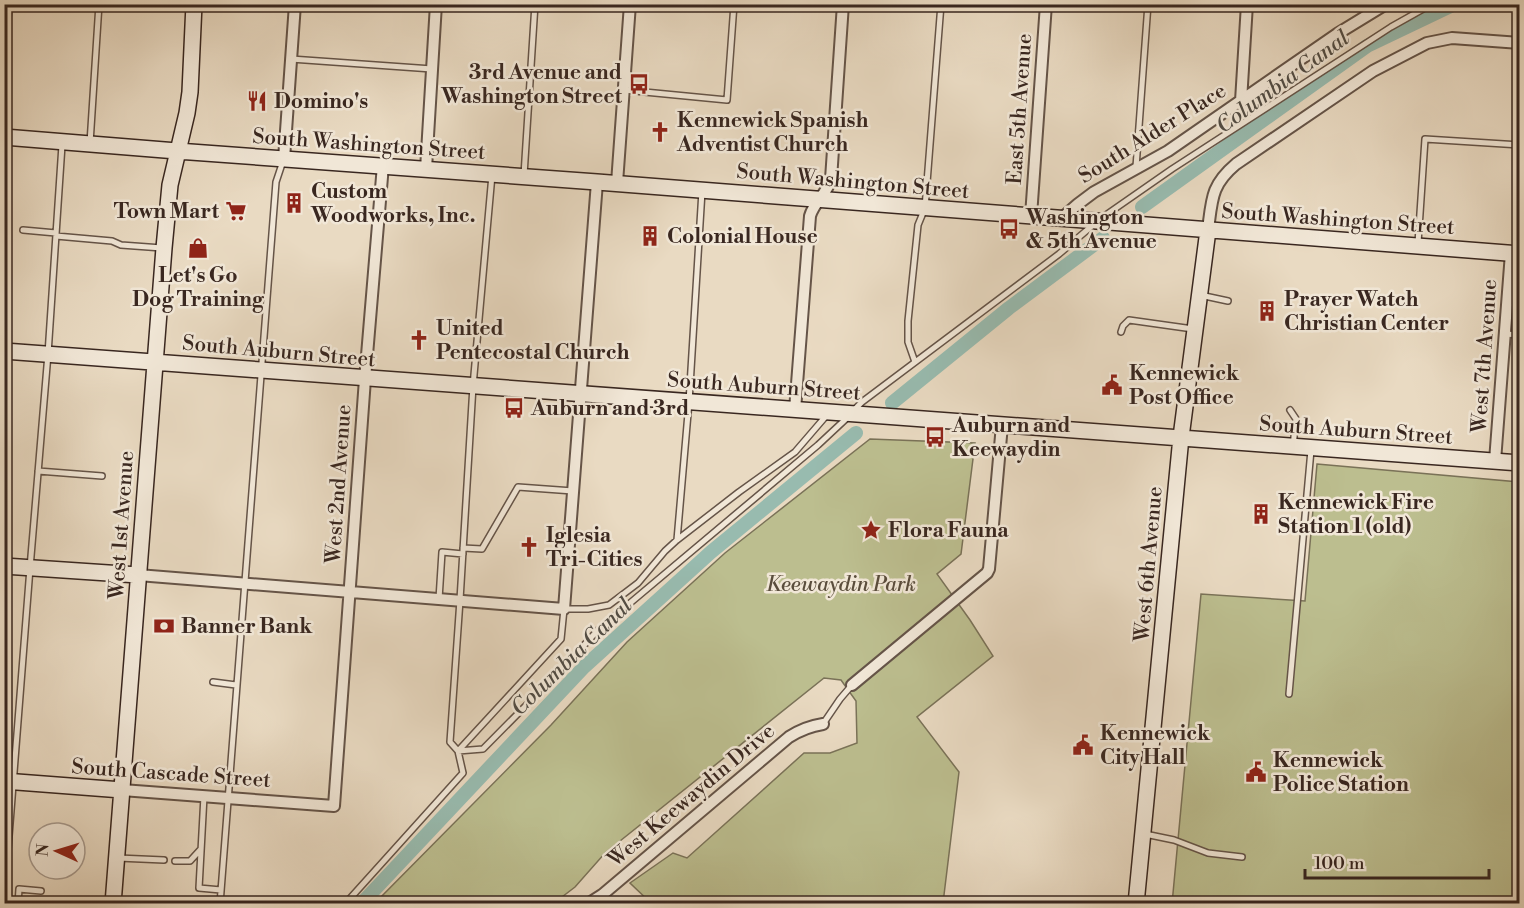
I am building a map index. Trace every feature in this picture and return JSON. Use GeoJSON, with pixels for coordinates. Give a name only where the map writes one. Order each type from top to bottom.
{"type":"FeatureCollection","features":[{"type":"Feature","properties":{"kind":"street"},"geometry":{"type":"LineString","coordinates":[[4,31],[6,4]]}},
{"type":"Feature","properties":{"kind":"street","name":"West 1st Avenue"},"geometry":{"type":"LineString","coordinates":[[113,903],[164,248],[170,185],[190,92],[194,4]]}},
{"type":"Feature","properties":{"kind":"street"},"geometry":{"type":"LineString","coordinates":[[284,159],[295,4]]}},
{"type":"Feature","properties":{"kind":"street"},"geometry":{"type":"LineString","coordinates":[[426,169],[436,4]]}},
{"type":"Feature","properties":{"kind":"street"},"geometry":{"type":"LineString","coordinates":[[617,183],[630,4]]}},
{"type":"Feature","properties":{"kind":"street"},"geometry":{"type":"LineString","coordinates":[[795,410],[810,216],[831,179],[843,4]]}},
{"type":"Feature","properties":{"kind":"street","name":"East 5th Avenue"},"geometry":{"type":"LineString","coordinates":[[1031,216],[1046,4]]}},
{"type":"Feature","properties":{"kind":"street"},"geometry":{"type":"LineString","coordinates":[[1240,101],[1247,4]]}},
{"type":"Feature","properties":{"kind":"street","name":"South Alder Place"},"geometry":{"type":"LineString","coordinates":[[1062,218],[1094,192],[1168,151],[1337,34],[1386,4]]}},
{"type":"Feature","properties":{"kind":"street"},"geometry":{"type":"LineString","coordinates":[[1208,230],[1215,187],[1227,171],[1373,71],[1419,46],[1437,40],[1452,38],[1520,43]]}},
{"type":"Feature","properties":{"kind":"street","name":"South Washington Street"},"geometry":{"type":"LineString","coordinates":[[4,137],[1515,253]]}},
{"type":"Feature","properties":{"kind":"street","name":"West 2nd Avenue"},"geometry":{"type":"LineString","coordinates":[[334,806],[383,165]]}},
{"type":"Feature","properties":{"kind":"street"},"geometry":{"type":"LineString","coordinates":[[4,566],[564,609],[597,182]]}},
{"type":"Feature","properties":{"kind":"street","name":"West 6th Avenue"},"geometry":{"type":"LineString","coordinates":[[1136,903],[1181,438],[1208,230]]}},
{"type":"Feature","properties":{"kind":"street","name":"West 7th Avenue"},"geometry":{"type":"LineString","coordinates":[[1495,461],[1505,334],[1515,253]]}},
{"type":"Feature","properties":{"kind":"street","name":"South Auburn Street"},"geometry":{"type":"LineString","coordinates":[[4,351],[1520,463]]}},
{"type":"Feature","properties":{"kind":"street"},"geometry":{"type":"LineString","coordinates":[[852,685],[987,573],[1002,425]]}},
{"type":"Feature","properties":{"kind":"street","name":"West Keewaydin Drive"},"geometry":{"type":"LineString","coordinates":[[588,903],[602,895],[789,737],[811,726],[823,724]]}},
{"type":"Feature","properties":{"kind":"street","name":"South Cascade Street"},"geometry":{"type":"LineString","coordinates":[[9,781],[334,806]]}},
{"type":"Feature","properties":{"kind":"lane"},"geometry":{"type":"LineString","coordinates":[[90,144],[99,4]]}},
{"type":"Feature","properties":{"kind":"lane"},"geometry":{"type":"LineString","coordinates":[[524,176],[535,4]]}},
{"type":"Feature","properties":{"kind":"lane"},"geometry":{"type":"LineString","coordinates":[[624,90],[727,100],[734,4]]}},
{"type":"Feature","properties":{"kind":"lane"},"geometry":{"type":"LineString","coordinates":[[915,362],[908,342],[908,321],[918,225],[925,207],[941,4]]}},
{"type":"Feature","properties":{"kind":"lane"},"geometry":{"type":"LineString","coordinates":[[1136,169],[1148,4]]}},
{"type":"Feature","properties":{"kind":"lane"},"geometry":{"type":"LineString","coordinates":[[458,751],[483,749],[597,630],[818,445],[862,402],[1059,254],[1097,221],[1381,34],[1432,4]]}},
{"type":"Feature","properties":{"kind":"lane"},"geometry":{"type":"LineString","coordinates":[[291,58],[432,69]]}},
{"type":"Feature","properties":{"kind":"lane"},"geometry":{"type":"LineString","coordinates":[[1418,246],[1425,139],[1520,145]]}},
{"type":"Feature","properties":{"kind":"lane"},"geometry":{"type":"LineString","coordinates":[[4,900],[9,781],[48,354],[62,142]]}},
{"type":"Feature","properties":{"kind":"lane"},"geometry":{"type":"LineString","coordinates":[[220,903],[276,182],[284,159]]}},
{"type":"Feature","properties":{"kind":"lane"},"geometry":{"type":"LineString","coordinates":[[345,903],[463,773],[458,751],[450,742],[473,386],[492,174]]}},
{"type":"Feature","properties":{"kind":"lane"},"geometry":{"type":"LineString","coordinates":[[677,540],[689,402],[702,190]]}},
{"type":"Feature","properties":{"kind":"lane"},"geometry":{"type":"LineString","coordinates":[[22,230],[112,241],[121,245],[164,248]]}},
{"type":"Feature","properties":{"kind":"lane"},"geometry":{"type":"LineString","coordinates":[[1199,295],[1228,301]]}},
{"type":"Feature","properties":{"kind":"lane"},"geometry":{"type":"LineString","coordinates":[[1121,332],[1129,320],[1195,329]]}},
{"type":"Feature","properties":{"kind":"lane"},"geometry":{"type":"LineString","coordinates":[[1505,334],[1520,335]]}},
{"type":"Feature","properties":{"kind":"lane"},"geometry":{"type":"LineString","coordinates":[[1290,410],[1296,419],[1293,446]]}},
{"type":"Feature","properties":{"kind":"lane"},"geometry":{"type":"LineString","coordinates":[[458,751],[561,639],[564,609],[588,609],[609,605],[638,583],[677,540],[795,452],[829,412]]}},
{"type":"Feature","properties":{"kind":"lane"},"geometry":{"type":"LineString","coordinates":[[1289,693],[1311,447]]}},
{"type":"Feature","properties":{"kind":"lane"},"geometry":{"type":"LineString","coordinates":[[38,471],[102,476]]}},
{"type":"Feature","properties":{"kind":"lane"},"geometry":{"type":"LineString","coordinates":[[439,598],[442,552],[482,549],[518,487],[573,491]]}},
{"type":"Feature","properties":{"kind":"lane"},"geometry":{"type":"LineString","coordinates":[[213,682],[236,685]]}},
{"type":"Feature","properties":{"kind":"lane"},"geometry":{"type":"LineString","coordinates":[[823,724],[852,685]]}},
{"type":"Feature","properties":{"kind":"lane"},"geometry":{"type":"LineString","coordinates":[[204,796],[199,888],[221,890]]}},
{"type":"Feature","properties":{"kind":"lane"},"geometry":{"type":"LineString","coordinates":[[1143,834],[1174,840],[1208,853],[1242,857]]}},
{"type":"Feature","properties":{"kind":"lane"},"geometry":{"type":"LineString","coordinates":[[175,861],[190,861],[201,849]]}},
{"type":"Feature","properties":{"kind":"lane"},"geometry":{"type":"LineString","coordinates":[[116,858],[164,860]]}},
{"type":"Feature","properties":{"kind":"lane"},"geometry":{"type":"LineString","coordinates":[[18,903],[19,889],[41,891]]}},
{"type":"Feature","properties":{"kind":"green space","name":"Keewaydin Park"},"geometry":{"type":"Polygon","coordinates":[[[870,439],[975,443],[961,554],[937,574],[993,656],[917,717],[959,772],[943,903],[651,903],[630,883],[673,853],[687,858],[804,753],[830,753],[857,743],[856,701],[841,680],[824,678],[605,853],[575,887],[554,903],[374,904],[551,725],[627,642],[725,553],[870,439]]]}},
{"type":"Feature","properties":{"kind":"green space"},"geometry":{"type":"Polygon","coordinates":[[[1317,464],[1519,482],[1519,903],[1172,904],[1201,594],[1305,601],[1317,464]]]}},
{"type":"Feature","properties":{"kind":"waterway","name":"Columbia Canal"},"geometry":{"type":"LineString","coordinates":[[1142,207],[1367,46],[1455,4]]}},
{"type":"Feature","properties":{"kind":"waterway","name":"Columbia Canal"},"geometry":{"type":"LineString","coordinates":[[892,403],[1009,308],[1103,238]]}},
{"type":"Feature","properties":{"kind":"waterway","name":"Columbia Canal"},"geometry":{"type":"LineString","coordinates":[[361,904],[584,667],[711,552],[856,433]]}},
{"type":"Feature","properties":{"kind":"place","name":"3rd Avenue and Washington Street"},"geometry":{"type":"Point","coordinates":[639,84]}},
{"type":"Feature","properties":{"kind":"place","name":"Domino's"},"geometry":{"type":"Point","coordinates":[257,101]}},
{"type":"Feature","properties":{"kind":"place","name":"Kennewick Spanish Adventist Church"},"geometry":{"type":"Point","coordinates":[660,132]}},
{"type":"Feature","properties":{"kind":"place","name":"Custom Woodworks, Inc."},"geometry":{"type":"Point","coordinates":[294,203]}},
{"type":"Feature","properties":{"kind":"place","name":"Town Mart"},"geometry":{"type":"Point","coordinates":[236,211]}},
{"type":"Feature","properties":{"kind":"place","name":"Washington & 5th Avenue"},"geometry":{"type":"Point","coordinates":[1009,229]}},
{"type":"Feature","properties":{"kind":"place","name":"Colonial House"},"geometry":{"type":"Point","coordinates":[650,236]}},
{"type":"Feature","properties":{"kind":"place","name":"Let's Go Dog Training"},"geometry":{"type":"Point","coordinates":[198,248]}},
{"type":"Feature","properties":{"kind":"place","name":"Prayer Watch Christian Center"},"geometry":{"type":"Point","coordinates":[1267,311]}},
{"type":"Feature","properties":{"kind":"place","name":"United Pentecostal Church"},"geometry":{"type":"Point","coordinates":[419,340]}},
{"type":"Feature","properties":{"kind":"place","name":"Kennewick Post Office"},"geometry":{"type":"Point","coordinates":[1112,385]}},
{"type":"Feature","properties":{"kind":"place","name":"Auburn and 3rd"},"geometry":{"type":"Point","coordinates":[514,408]}},
{"type":"Feature","properties":{"kind":"place","name":"Auburn and Keewaydin"},"geometry":{"type":"Point","coordinates":[935,437]}},
{"type":"Feature","properties":{"kind":"place","name":"Kennewick Fire Station 1 (old)"},"geometry":{"type":"Point","coordinates":[1261,514]}},
{"type":"Feature","properties":{"kind":"place","name":"Flora Fauna"},"geometry":{"type":"Point","coordinates":[871,530]}},
{"type":"Feature","properties":{"kind":"place","name":"Iglesia Tri-Cities"},"geometry":{"type":"Point","coordinates":[529,547]}},
{"type":"Feature","properties":{"kind":"place","name":"Banner Bank"},"geometry":{"type":"Point","coordinates":[164,626]}},
{"type":"Feature","properties":{"kind":"place","name":"Kennewick City Hall"},"geometry":{"type":"Point","coordinates":[1083,745]}},
{"type":"Feature","properties":{"kind":"place","name":"Kennewick Police Station"},"geometry":{"type":"Point","coordinates":[1256,772]}}]}
